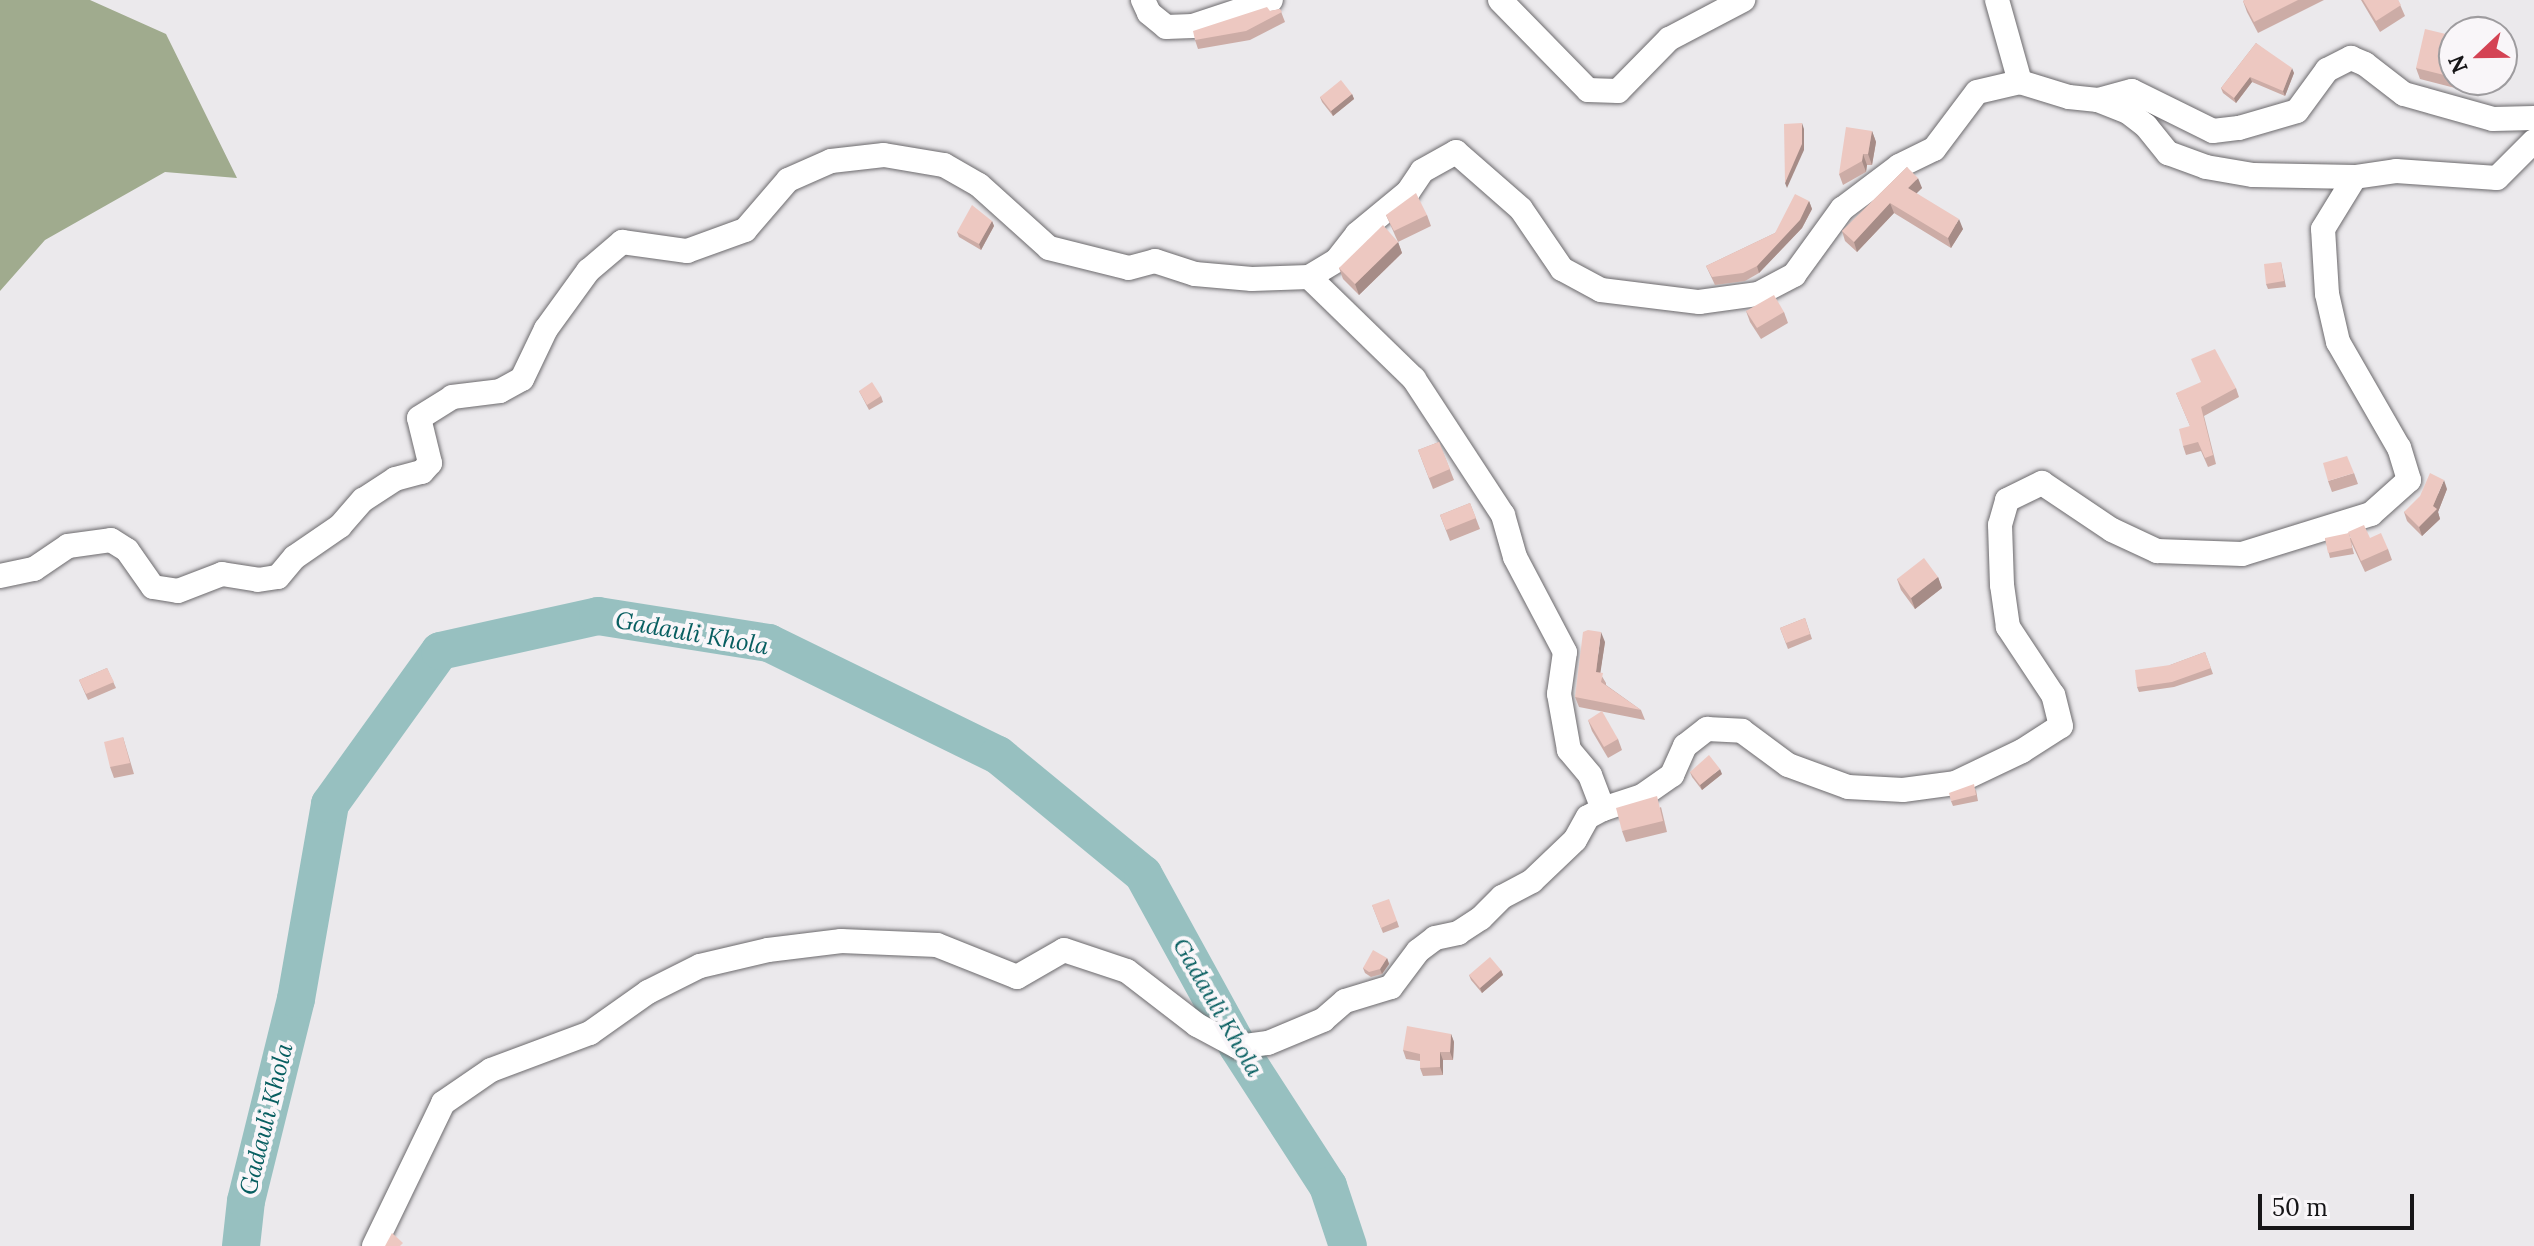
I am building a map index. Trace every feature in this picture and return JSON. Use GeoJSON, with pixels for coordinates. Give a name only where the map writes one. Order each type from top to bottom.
{"type":"FeatureCollection","features":[{"type":"Feature","properties":{"kind":"street"},"geometry":{"type":"LineString","coordinates":[[1143,0],[1149,13],[1166,27],[1193,26],[1271,0]]}},
{"type":"Feature","properties":{"kind":"street"},"geometry":{"type":"LineString","coordinates":[[1500,0],[1588,90],[1618,91],[1669,39],[1743,0]]}},
{"type":"Feature","properties":{"kind":"street"},"geometry":{"type":"LineString","coordinates":[[1997,0],[2020,82]]}},
{"type":"Feature","properties":{"kind":"street"},"geometry":{"type":"LineString","coordinates":[[2098,100],[2132,91],[2213,131],[2239,128],[2297,111],[2327,70],[2351,58],[2365,64],[2404,94],[2493,119],[2534,118]]}},
{"type":"Feature","properties":{"kind":"street"},"geometry":{"type":"LineString","coordinates":[[0,576],[34,569],[68,546],[111,540],[127,550],[153,587],[178,591],[222,574],[258,580],[278,577],[295,557],[340,526],[363,500],[395,479],[422,472],[430,463],[419,418],[452,397],[500,391],[522,379],[546,329],[588,271],[622,242],[687,251],[745,230],[788,180],[831,161],[884,155],[944,165],[979,185],[1049,248],[1129,268],[1155,261],[1195,274],[1252,279],[1309,277],[1337,260],[1357,234],[1408,192],[1422,171],[1456,152],[1521,209],[1562,269],[1601,290],[1699,302],[1758,294],[1794,275],[1842,209],[1899,166],[1934,149],[1977,92],[2020,82],[2069,97],[2098,100],[2128,112],[2146,126],[2168,153],[2206,167],[2253,175],[2355,177],[2396,171],[2497,178],[2517,162],[2527,144],[2534,141]]}},
{"type":"Feature","properties":{"kind":"street"},"geometry":{"type":"LineString","coordinates":[[374,1246],[443,1103],[491,1070],[590,1033],[648,992],[700,966],[768,950],[855,942],[937,945],[1017,977],[1064,950],[1127,971],[1197,1025],[1238,1047],[1268,1043],[1323,1020],[1345,1001],[1391,987],[1418,951],[1435,938],[1458,933],[1502,897],[1532,881],[1575,840],[1588,817],[1642,796],[1672,775],[1685,746],[1707,729],[1742,731],[1788,765],[1848,787],[1903,790],[1955,783],[2022,751],[2061,726],[2053,695],[2008,627],[2002,585],[2000,525],[2007,500],[2042,483],[2112,530],[2157,551],[2242,554],[2371,514],[2409,480],[2399,448],[2338,342],[2327,294],[2323,229],[2355,177]]}},
{"type":"Feature","properties":{"kind":"street"},"geometry":{"type":"LineString","coordinates":[[1309,277],[1414,379],[1503,515],[1515,557],[1565,652],[1559,694],[1569,750],[1590,775],[1603,809]]}},
{"type":"Feature","properties":{"kind":"green space"},"geometry":{"type":"Polygon","coordinates":[[[0,0],[90,0],[166,34],[237,178],[165,172],[45,240],[0,291],[0,0]]]}},
{"type":"Feature","properties":{"kind":"building"},"geometry":{"type":"Polygon","coordinates":[[[2245,0],[2298,0],[2254,22],[2245,0]]]}},
{"type":"Feature","properties":{"kind":"building"},"geometry":{"type":"Polygon","coordinates":[[[2363,0],[2398,0],[2401,5],[2376,21],[2363,0]]]}},
{"type":"Feature","properties":{"kind":"building"},"geometry":{"type":"Polygon","coordinates":[[[1267,7],[1270,11],[1280,9],[1282,12],[1246,31],[1195,40],[1193,31],[1267,7]]]}},
{"type":"Feature","properties":{"kind":"building"},"geometry":{"type":"Polygon","coordinates":[[[2425,29],[2438,32],[2438,74],[2416,68],[2425,29]]]}},
{"type":"Feature","properties":{"kind":"building"},"geometry":{"type":"Polygon","coordinates":[[[2256,43],[2292,68],[2283,91],[2250,77],[2234,98],[2221,88],[2256,43]]]}},
{"type":"Feature","properties":{"kind":"building"},"geometry":{"type":"Polygon","coordinates":[[[1341,80],[1352,94],[1331,111],[1320,97],[1341,80]]]}},
{"type":"Feature","properties":{"kind":"building"},"geometry":{"type":"Polygon","coordinates":[[[1802,123],[1802,144],[1785,183],[1784,124],[1802,123]]]}},
{"type":"Feature","properties":{"kind":"building"},"geometry":{"type":"Polygon","coordinates":[[[1846,127],[1872,131],[1868,154],[1863,154],[1862,161],[1839,174],[1846,127]]]}},
{"type":"Feature","properties":{"kind":"building"},"geometry":{"type":"Polygon","coordinates":[[[1907,167],[1918,178],[1908,188],[1959,219],[1948,238],[1890,203],[1854,242],[1842,231],[1907,167]]]}},
{"type":"Feature","properties":{"kind":"building"},"geometry":{"type":"Polygon","coordinates":[[[1416,193],[1427,215],[1394,231],[1386,215],[1416,193]]]}},
{"type":"Feature","properties":{"kind":"building"},"geometry":{"type":"Polygon","coordinates":[[[1795,194],[1809,201],[1800,220],[1757,266],[1743,273],[1712,277],[1706,266],[1775,233],[1795,194]]]}},
{"type":"Feature","properties":{"kind":"building"},"geometry":{"type":"Polygon","coordinates":[[[972,205],[992,221],[979,244],[957,232],[972,205]]]}},
{"type":"Feature","properties":{"kind":"building"},"geometry":{"type":"Polygon","coordinates":[[[1383,225],[1398,242],[1355,284],[1339,268],[1383,225]]]}},
{"type":"Feature","properties":{"kind":"building"},"geometry":{"type":"Polygon","coordinates":[[[2281,262],[2284,281],[2266,284],[2264,264],[2281,262]]]}},
{"type":"Feature","properties":{"kind":"building"},"geometry":{"type":"Polygon","coordinates":[[[1774,295],[1784,312],[1757,328],[1746,311],[1774,295]]]}},
{"type":"Feature","properties":{"kind":"building"},"geometry":{"type":"Polygon","coordinates":[[[2215,349],[2236,388],[2201,407],[2213,455],[2205,458],[2198,442],[2183,446],[2179,429],[2190,426],[2176,393],[2201,382],[2191,359],[2215,349]]]}},
{"type":"Feature","properties":{"kind":"building"},"geometry":{"type":"Polygon","coordinates":[[[872,382],[881,396],[867,405],[859,391],[872,382]]]}},
{"type":"Feature","properties":{"kind":"building"},"geometry":{"type":"Polygon","coordinates":[[[1439,442],[1450,469],[1429,478],[1418,450],[1439,442]]]}},
{"type":"Feature","properties":{"kind":"building"},"geometry":{"type":"Polygon","coordinates":[[[2347,456],[2354,473],[2328,481],[2323,463],[2347,456]]]}},
{"type":"Feature","properties":{"kind":"building"},"geometry":{"type":"Polygon","coordinates":[[[2430,473],[2444,480],[2433,506],[2437,509],[2419,527],[2404,512],[2420,496],[2430,473]]]}},
{"type":"Feature","properties":{"kind":"building"},"geometry":{"type":"Polygon","coordinates":[[[1470,503],[1476,518],[1446,530],[1440,515],[1470,503]]]}},
{"type":"Feature","properties":{"kind":"building"},"geometry":{"type":"Polygon","coordinates":[[[2364,525],[2370,538],[2381,533],[2388,549],[2361,561],[2348,532],[2364,525]]]}},
{"type":"Feature","properties":{"kind":"building"},"geometry":{"type":"Polygon","coordinates":[[[2349,533],[2352,548],[2328,553],[2325,538],[2349,533]]]}},
{"type":"Feature","properties":{"kind":"building"},"geometry":{"type":"Polygon","coordinates":[[[1924,558],[1938,577],[1911,598],[1897,579],[1924,558]]]}},
{"type":"Feature","properties":{"kind":"building"},"geometry":{"type":"Polygon","coordinates":[[[1805,618],[1810,634],[1786,643],[1780,628],[1805,618]]]}},
{"type":"Feature","properties":{"kind":"building"},"geometry":{"type":"Polygon","coordinates":[[[1583,632],[1601,632],[1596,672],[1603,673],[1601,682],[1641,710],[1575,697],[1583,632]]]}},
{"type":"Feature","properties":{"kind":"building"},"geometry":{"type":"Polygon","coordinates":[[[2205,652],[2211,668],[2172,682],[2137,687],[2135,670],[2170,665],[2205,652]]]}},
{"type":"Feature","properties":{"kind":"building"},"geometry":{"type":"Polygon","coordinates":[[[107,668],[114,682],[86,694],[79,680],[107,668]]]}},
{"type":"Feature","properties":{"kind":"building"},"geometry":{"type":"Polygon","coordinates":[[[1602,711],[1618,739],[1604,747],[1588,720],[1602,711]]]}},
{"type":"Feature","properties":{"kind":"building"},"geometry":{"type":"Polygon","coordinates":[[[123,737],[130,763],[110,767],[104,742],[123,737]]]}},
{"type":"Feature","properties":{"kind":"building"},"geometry":{"type":"Polygon","coordinates":[[[1709,755],[1720,769],[1700,785],[1690,772],[1709,755]]]}},
{"type":"Feature","properties":{"kind":"building"},"geometry":{"type":"Polygon","coordinates":[[[1974,784],[1976,795],[1951,801],[1949,793],[1974,784]]]}},
{"type":"Feature","properties":{"kind":"building"},"geometry":{"type":"Polygon","coordinates":[[[1657,796],[1663,821],[1622,831],[1616,808],[1657,796]]]}},
{"type":"Feature","properties":{"kind":"building"},"geometry":{"type":"Polygon","coordinates":[[[1389,899],[1397,921],[1381,928],[1372,905],[1389,899]]]}},
{"type":"Feature","properties":{"kind":"building"},"geometry":{"type":"Polygon","coordinates":[[[1373,950],[1387,958],[1380,969],[1369,972],[1363,968],[1373,950]]]}},
{"type":"Feature","properties":{"kind":"building"},"geometry":{"type":"Polygon","coordinates":[[[1490,957],[1501,970],[1480,988],[1469,975],[1490,957]]]}},
{"type":"Feature","properties":{"kind":"building"},"geometry":{"type":"Polygon","coordinates":[[[1407,1026],[1451,1034],[1450,1052],[1440,1052],[1440,1067],[1420,1068],[1420,1054],[1403,1050],[1407,1026]]]}},
{"type":"Feature","properties":{"kind":"building"},"geometry":{"type":"Polygon","coordinates":[[[392,1233],[403,1243],[400,1246],[385,1246],[392,1233]]]}},
{"type":"Feature","properties":{"kind":"waterway","name":"Gadauli Khola"},"geometry":{"type":"LineString","coordinates":[[241,1246],[246,1201],[296,999],[330,804],[440,651],[598,616],[769,643],[998,755],[1143,874],[1238,1047],[1328,1186],[1348,1246]]}}]}
